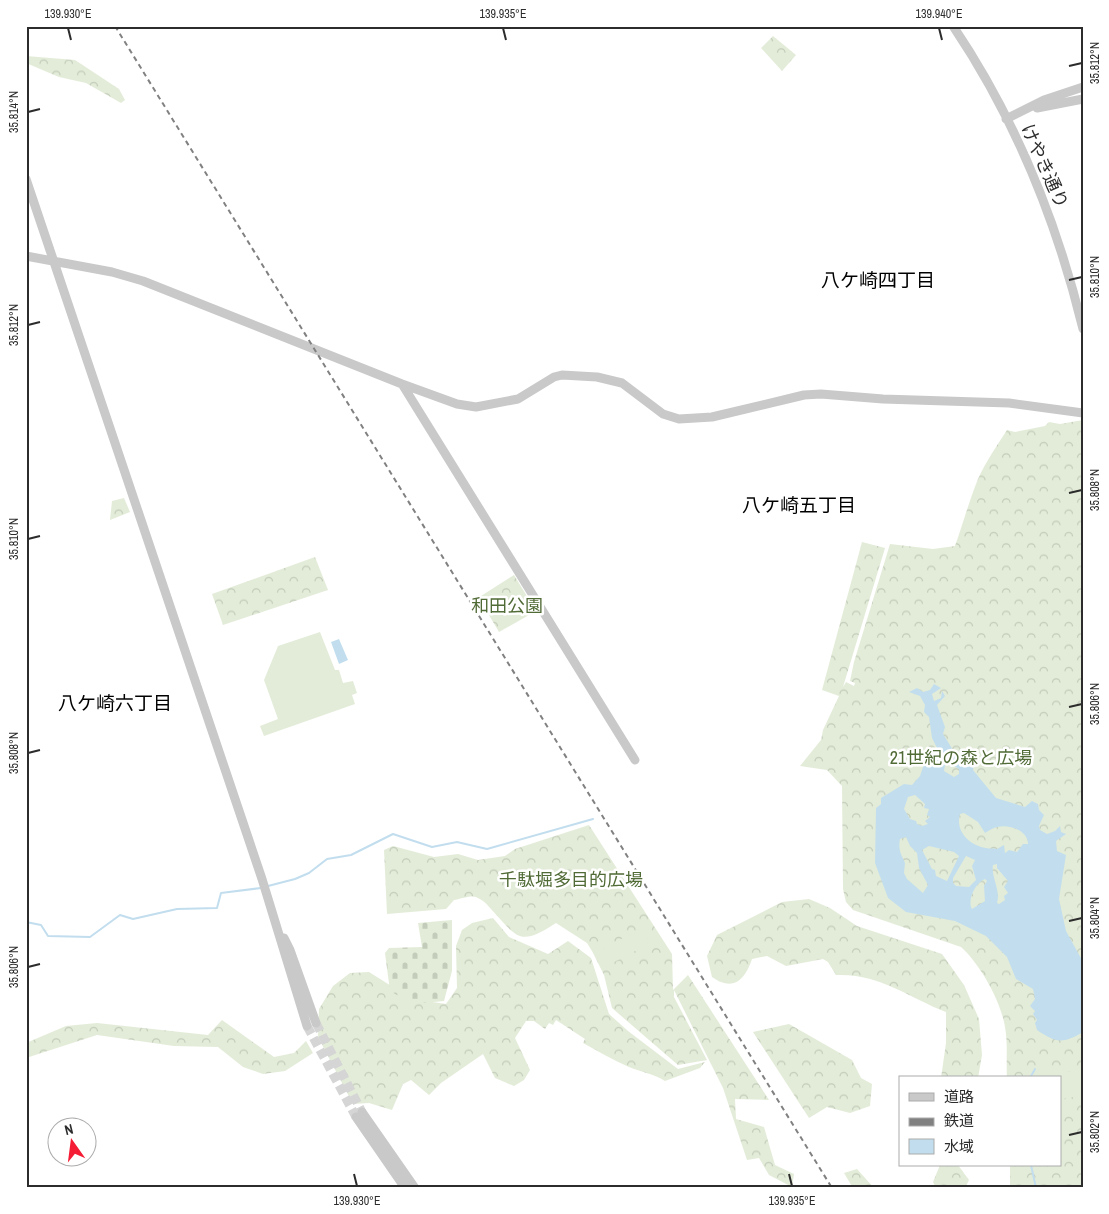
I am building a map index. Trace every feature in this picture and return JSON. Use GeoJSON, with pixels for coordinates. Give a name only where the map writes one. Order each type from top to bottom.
{"type":"FeatureCollection","features":[{"type":"Feature","properties":{"kind":"street","name":"けやき通り"},"geometry":{"type":"LineString","coordinates":[[953,26],[978,66],[1008,122],[1050,218],[1073,287],[1083,329]]}},
{"type":"Feature","properties":{"kind":"street"},"geometry":{"type":"LineString","coordinates":[[1008,122],[1044,100],[1083,88]]}},
{"type":"Feature","properties":{"kind":"street"},"geometry":{"type":"LineString","coordinates":[[1008,122],[1038,108],[1083,98]]}},
{"type":"Feature","properties":{"kind":"street"},"geometry":{"type":"LineString","coordinates":[[26,179],[312,1025]]}},
{"type":"Feature","properties":{"kind":"street"},"geometry":{"type":"LineString","coordinates":[[26,256],[112,272],[143,281],[402,384],[457,404],[476,407],[518,399],[554,377],[562,375],[597,377],[622,383],[663,414],[679,419],[712,417],[804,395],[821,394],[883,399],[1008,403],[1083,413]]}},
{"type":"Feature","properties":{"kind":"street"},"geometry":{"type":"LineString","coordinates":[[402,384],[635,760]]}},
{"type":"Feature","properties":{"kind":"street"},"geometry":{"type":"LineString","coordinates":[[405,1188],[359,1114],[415,1188]]}},
{"type":"Feature","properties":{"kind":"green space"},"geometry":{"type":"Polygon","coordinates":[[[773,36],[796,55],[782,71],[761,48],[773,36]]]}},
{"type":"Feature","properties":{"kind":"green space"},"geometry":{"type":"Polygon","coordinates":[[[26,56],[75,60],[119,89],[125,100],[121,103],[86,83],[59,77],[26,63],[26,56]]]}},
{"type":"Feature","properties":{"kind":"green space","name":"21世紀の森と広場"},"geometry":{"type":"Polygon","coordinates":[[[1083,420],[1083,1188],[1010,1188],[1010,1166],[1062,1166],[1062,1076],[1007,1076],[1007,1046],[1003,1017],[989,984],[975,963],[961,947],[853,910],[846,902],[843,889],[842,786],[827,770],[800,766],[821,740],[823,730],[839,696],[822,690],[862,542],[885,548],[843,687],[846,682],[854,686],[855,683],[850,681],[854,662],[890,544],[933,549],[955,546],[978,479],[1007,430],[1015,432],[1045,426],[1049,422],[1060,424],[1083,420]]]}},
{"type":"Feature","properties":{"kind":"green space"},"geometry":{"type":"Polygon","coordinates":[[[124,498],[130,512],[110,520],[112,501],[124,498]]]}},
{"type":"Feature","properties":{"kind":"green space"},"geometry":{"type":"Polygon","coordinates":[[[315,557],[328,590],[223,625],[212,594],[315,557]]]}},
{"type":"Feature","properties":{"kind":"green space","name":"和田公園"},"geometry":{"type":"Polygon","coordinates":[[[514,575],[536,611],[499,632],[480,600],[481,596],[514,575]]]}},
{"type":"Feature","properties":{"kind":"green space"},"geometry":{"type":"Polygon","coordinates":[[[320,632],[335,670],[339,670],[343,683],[353,681],[357,693],[352,695],[355,704],[264,736],[260,726],[278,719],[264,680],[278,646],[320,632]]]}},
{"type":"Feature","properties":{"kind":"green space","name":"千駄堀多目的広場"},"geometry":{"type":"Polygon","coordinates":[[[589,825],[672,954],[673,990],[688,975],[769,1100],[735,1099],[736,1119],[764,1127],[775,1165],[794,1174],[792,1187],[769,1175],[759,1158],[747,1160],[723,1088],[674,990],[674,997],[707,1060],[678,1065],[612,1008],[604,975],[587,943],[556,923],[534,935],[520,936],[507,927],[485,902],[474,897],[454,900],[446,909],[387,914],[384,850],[393,846],[434,857],[458,854],[478,860],[505,856],[515,849],[589,825]]]}},
{"type":"Feature","properties":{"kind":"green space"},"geometry":{"type":"Polygon","coordinates":[[[809,899],[830,908],[857,926],[942,954],[964,985],[979,1019],[982,1055],[978,1076],[941,1076],[946,1043],[946,1012],[880,982],[852,975],[836,975],[828,962],[823,959],[786,966],[767,956],[752,959],[746,973],[737,982],[726,983],[712,977],[707,956],[717,935],[782,902],[809,899]]]}},
{"type":"Feature","properties":{"kind":"green space"},"geometry":{"type":"Polygon","coordinates":[[[493,918],[509,937],[548,954],[568,941],[591,958],[609,1014],[628,1031],[678,1069],[705,1062],[700,1068],[665,1081],[623,1064],[583,1043],[585,1039],[556,1020],[553,1025],[549,1023],[545,1029],[534,1021],[526,1021],[515,1038],[530,1070],[524,1080],[514,1086],[495,1078],[483,1054],[441,1083],[429,1095],[411,1080],[403,1084],[392,1110],[369,1103],[353,1104],[318,1037],[319,1009],[333,986],[350,973],[369,972],[412,999],[446,1004],[457,988],[456,946],[462,930],[472,923],[493,918]]]}},
{"type":"Feature","properties":{"kind":"green space"},"geometry":{"type":"Polygon","coordinates":[[[452,920],[452,971],[444,1001],[413,1004],[390,991],[385,953],[389,948],[422,947],[418,923],[452,920]]]}},
{"type":"Feature","properties":{"kind":"green space","name":"千駄堀多目的広場"},"geometry":{"type":"Polygon","coordinates":[[[642,928],[650,943],[603,968],[595,953],[642,928]]]}},
{"type":"Feature","properties":{"kind":"green space"},"geometry":{"type":"Polygon","coordinates":[[[222,1020],[274,1057],[294,1053],[306,1041],[313,1053],[285,1071],[263,1074],[243,1067],[218,1047],[174,1046],[97,1035],[26,1058],[26,1043],[66,1026],[97,1023],[208,1035],[222,1020]]]}},
{"type":"Feature","properties":{"kind":"green space"},"geometry":{"type":"Polygon","coordinates":[[[789,1024],[852,1060],[861,1078],[872,1084],[870,1106],[850,1113],[827,1107],[809,1118],[753,1032],[789,1024]]]}},
{"type":"Feature","properties":{"kind":"green space"},"geometry":{"type":"Polygon","coordinates":[[[1083,1068],[1081,1096],[1062,1099],[1062,1076],[1035,1076],[1038,1070],[1070,1072],[1083,1068]]]}},
{"type":"Feature","properties":{"kind":"green space"},"geometry":{"type":"Polygon","coordinates":[[[940,1166],[959,1166],[969,1180],[965,1188],[936,1188],[933,1182],[940,1166]]]}},
{"type":"Feature","properties":{"kind":"green space"},"geometry":{"type":"Polygon","coordinates":[[[857,1169],[874,1188],[853,1188],[844,1173],[857,1169]]]}},
{"type":"Feature","properties":{"kind":"water"},"geometry":{"type":"Polygon","coordinates":[[[339,639],[348,660],[339,664],[331,642],[339,639]]]}},
{"type":"Feature","properties":{"kind":"water"},"geometry":{"type":"Polygon","coordinates":[[[934,684],[941,688],[932,694],[934,701],[941,698],[942,691],[945,696],[937,705],[945,727],[943,734],[953,750],[961,754],[968,764],[975,760],[973,770],[996,798],[1025,807],[1032,801],[1038,804],[1039,810],[1044,815],[1039,826],[1040,830],[1047,834],[1055,831],[1060,826],[1061,832],[1066,834],[1056,841],[1057,851],[1066,855],[1059,899],[1066,931],[1083,962],[1083,1032],[1070,1039],[1055,1040],[1037,1030],[1035,1023],[1037,1020],[1033,1014],[1035,1011],[1030,1006],[1035,999],[1033,989],[1016,979],[1007,957],[986,936],[955,921],[906,912],[888,898],[875,863],[876,808],[881,804],[881,798],[904,784],[912,785],[920,776],[924,764],[932,761],[937,748],[932,738],[929,717],[924,712],[925,705],[920,696],[909,692],[917,688],[923,692],[930,690],[934,684]],[[949,763],[945,765],[944,771],[954,777],[959,774],[959,769],[949,763]],[[915,795],[908,797],[904,809],[910,819],[916,821],[917,824],[922,826],[928,824],[925,821],[930,817],[927,815],[929,809],[924,808],[925,804],[915,795]],[[964,813],[960,814],[959,820],[965,836],[974,844],[997,849],[1004,845],[1005,853],[1009,850],[1017,852],[1023,844],[1028,844],[1024,834],[1014,828],[997,827],[985,833],[978,822],[964,813]],[[906,837],[900,839],[899,846],[905,863],[904,873],[907,879],[923,893],[928,885],[919,868],[917,853],[910,846],[906,837]],[[929,846],[922,850],[932,869],[935,870],[936,876],[947,881],[959,856],[954,852],[929,846]],[[966,856],[953,878],[953,883],[956,886],[969,887],[976,880],[972,866],[975,860],[966,856]],[[997,864],[993,865],[998,893],[997,903],[999,904],[1005,900],[1004,896],[1008,893],[1004,887],[1008,881],[997,868],[997,864]],[[985,879],[978,884],[971,897],[972,909],[985,901],[984,886],[987,881],[985,879]]]}},
{"type":"Feature","properties":{"kind":"waterway"},"geometry":{"type":"LineString","coordinates":[[268,886],[295,879],[309,873],[327,859],[351,855],[393,834],[432,847],[457,842],[487,849],[593,819]]}},
{"type":"Feature","properties":{"kind":"waterway"},"geometry":{"type":"LineString","coordinates":[[26,922],[41,925],[48,936],[90,937],[120,915],[133,919],[177,909],[217,908],[221,893],[261,888]]}},
{"type":"Feature","properties":{"kind":"waterway"},"geometry":{"type":"LineString","coordinates":[[1031,1076],[1035,1069]]}},
{"type":"Feature","properties":{"kind":"waterway"},"geometry":{"type":"LineString","coordinates":[[1031,1166],[1036,1188]]}},
{"type":"Feature","properties":{"kind":"tunnel"},"geometry":{"type":"LineString","coordinates":[[316,1023],[362,1112]]}},
{"type":"Feature","properties":{"kind":"tunnel"},"geometry":{"type":"LineString","coordinates":[[307,1026],[356,1117]]}},
{"type":"Feature","properties":{"kind":"railway"},"geometry":{"type":"LineString","coordinates":[[115,26],[832,1188]]}},
{"type":"Feature","properties":{"kind":"district","name":"八ケ崎四丁目"},"geometry":{"type":"Point","coordinates":[878,280]}},
{"type":"Feature","properties":{"kind":"district","name":"八ケ崎五丁目"},"geometry":{"type":"Point","coordinates":[799,505]}},
{"type":"Feature","properties":{"kind":"district","name":"八ケ崎六丁目"},"geometry":{"type":"Point","coordinates":[115,703]}}]}
